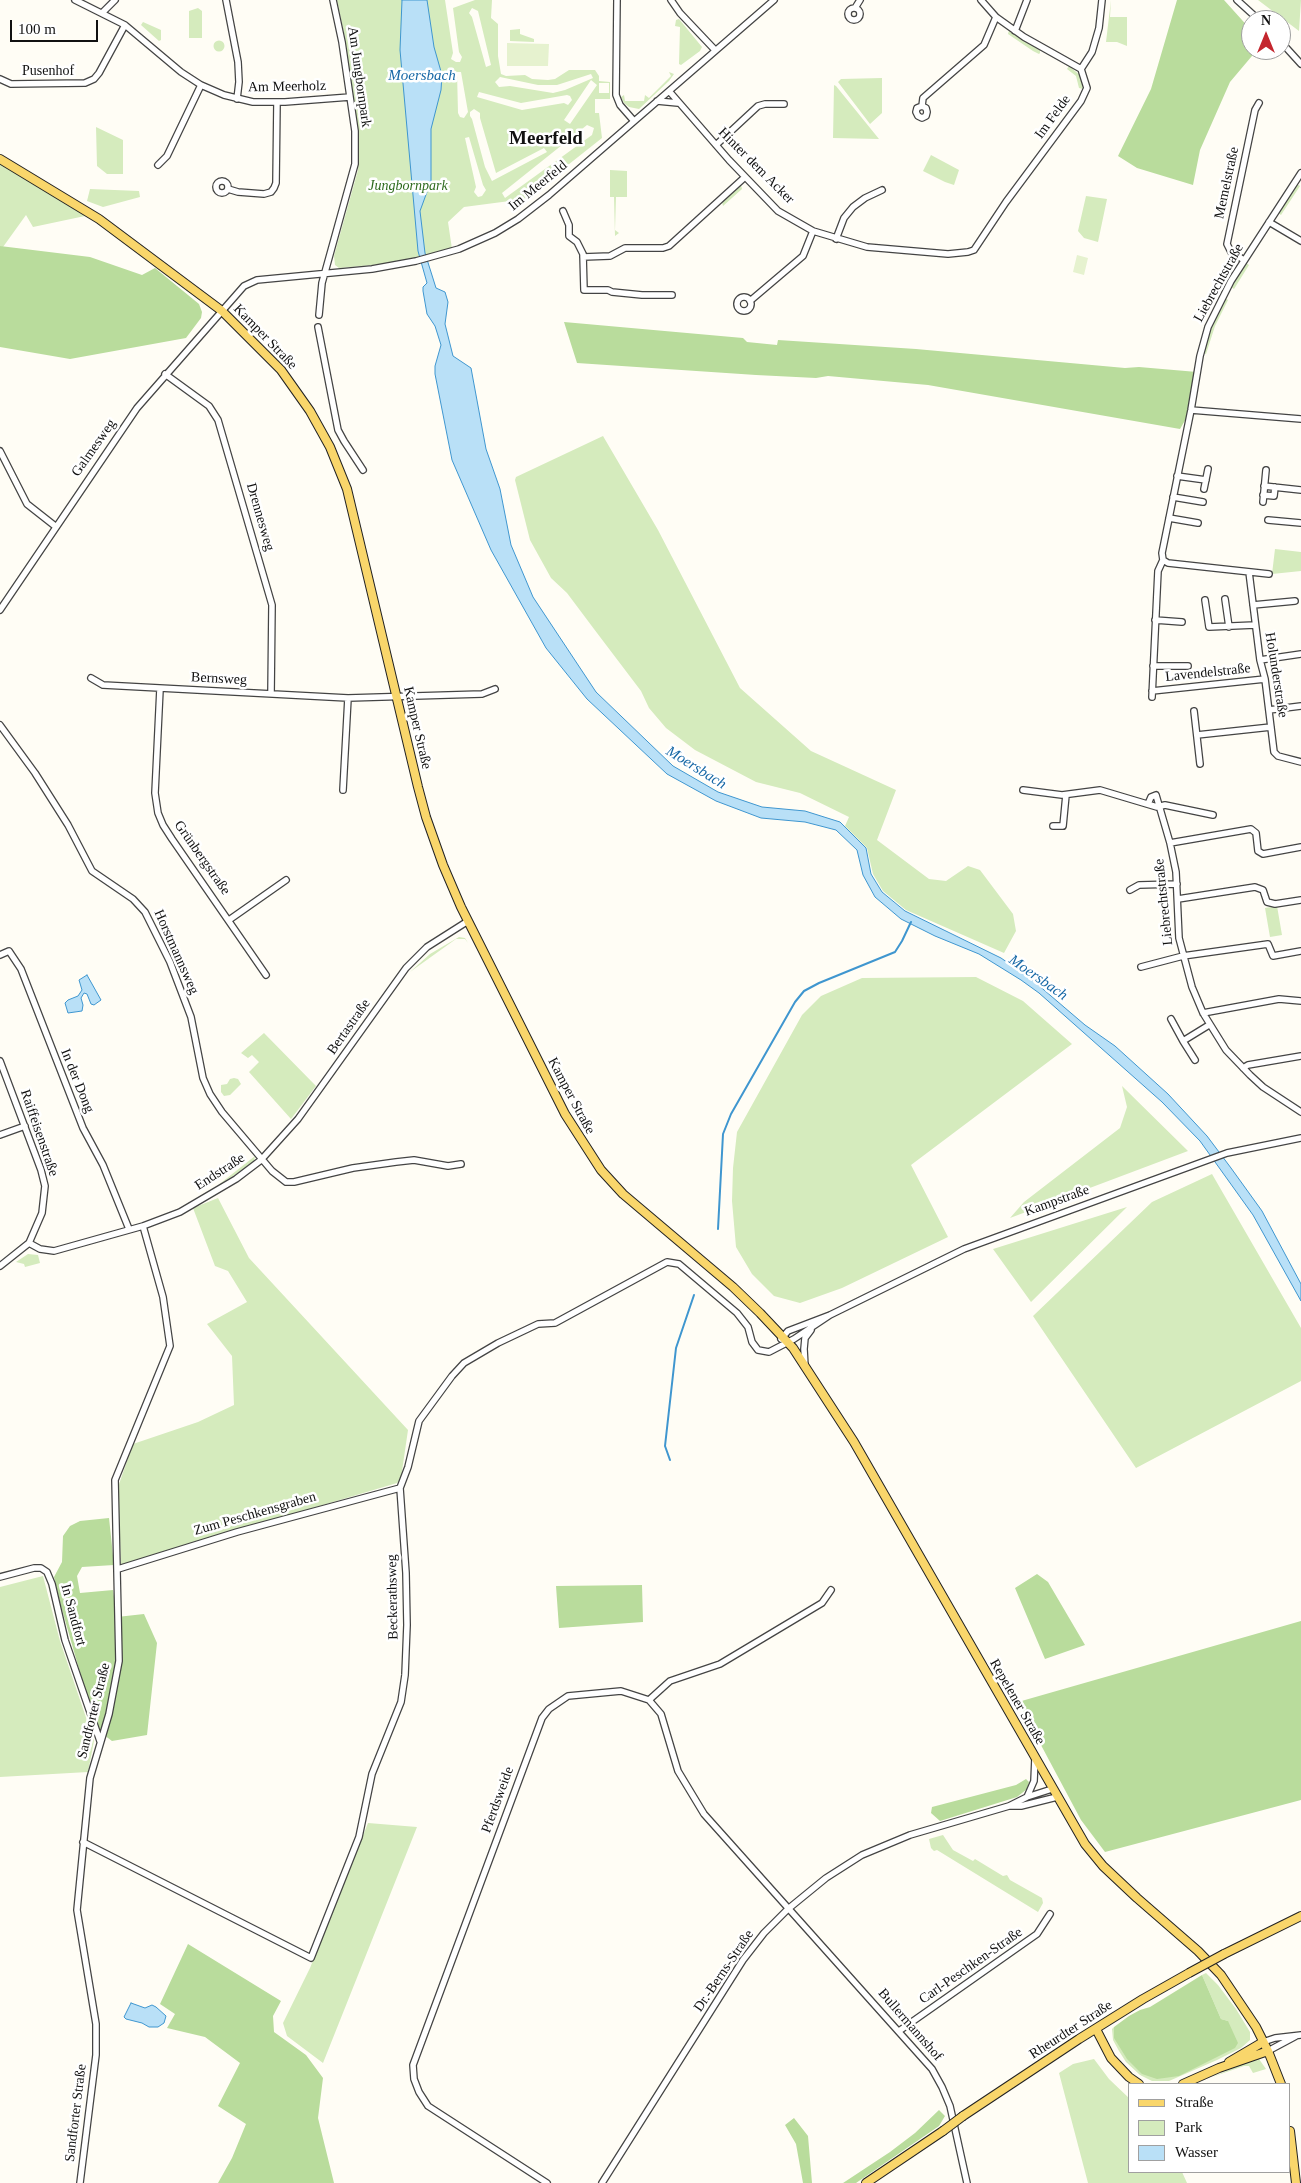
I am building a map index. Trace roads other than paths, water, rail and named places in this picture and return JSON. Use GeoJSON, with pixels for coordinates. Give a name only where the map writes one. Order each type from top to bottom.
{"type":"FeatureCollection","features":[{"type":"Feature","properties":{"kind":"main road","name":"Kamper Straße"},"geometry":{"type":"LineString","coordinates":[[0,159],[85,209],[222,310],[281,370],[310,411],[330,447],[347,489],[426,817],[443,865],[468,921],[565,1114],[601,1170],[623,1194],[733,1287],[785,1339]]}},
{"type":"Feature","properties":{"kind":"main road","name":"Repelener Straße"},"geometry":{"type":"LineString","coordinates":[[785,1339],[805,1366],[854,1442],[1085,1844],[1103,1866],[1198,1951],[1221,1975],[1245,2008],[1268,2051],[1281,2083]]}},
{"type":"Feature","properties":{"kind":"main road","name":"Rheurdter Straße"},"geometry":{"type":"LineString","coordinates":[[866,2183],[963,2116],[1096,2029],[1189,1973],[1301,1916]]}},
{"type":"Feature","properties":{"kind":"main road"},"geometry":{"type":"LineString","coordinates":[[1096,2029],[1112,2058],[1129,2077],[1138,2083]]}},
{"type":"Feature","properties":{"kind":"main road"},"geometry":{"type":"LineString","coordinates":[[1219,2068],[1263,2042]]}},
{"type":"Feature","properties":{"kind":"main road"},"geometry":{"type":"LineString","coordinates":[[1185,2083],[1219,2068],[1268,2051]]}},
{"type":"Feature","properties":{"kind":"main road"},"geometry":{"type":"LineString","coordinates":[[1291,2140],[1296,2183]]}},
{"type":"Feature","properties":{"kind":"street","name":"Am Meerholz"},"geometry":{"type":"LineString","coordinates":[[75,0],[125,25],[181,72],[201,85],[237,99],[277,102],[350,97]]}},
{"type":"Feature","properties":{"kind":"street"},"geometry":{"type":"LineString","coordinates":[[102,13],[115,0]]}},
{"type":"Feature","properties":{"kind":"street"},"geometry":{"type":"LineString","coordinates":[[226,0],[238,62],[239,82],[237,99]]}},
{"type":"Feature","properties":{"kind":"street","name":"Am Jungbornpark"},"geometry":{"type":"LineString","coordinates":[[325,274],[355,164],[355,131],[342,42],[333,0]]}},
{"type":"Feature","properties":{"kind":"street"},"geometry":{"type":"LineString","coordinates":[[617,0],[616,94],[620,104],[634,121]]}},
{"type":"Feature","properties":{"kind":"street"},"geometry":{"type":"LineString","coordinates":[[672,0],[680,13],[715,50]]}},
{"type":"Feature","properties":{"kind":"street","name":"Im Meerfeld"},"geometry":{"type":"LineString","coordinates":[[222,310],[237,291],[252,281],[372,269],[416,261],[477,242],[518,219],[774,0]]}},
{"type":"Feature","properties":{"kind":"street"},"geometry":{"type":"LineString","coordinates":[[854,8],[860,0]]}},
{"type":"Feature","properties":{"kind":"street"},"geometry":{"type":"LineString","coordinates":[[981,0],[996,17],[1016,31],[1081,69],[1094,46],[1102,14],[1102,0]]}},
{"type":"Feature","properties":{"kind":"street"},"geometry":{"type":"LineString","coordinates":[[1016,31],[1027,0]]}},
{"type":"Feature","properties":{"kind":"street"},"geometry":{"type":"LineString","coordinates":[[1237,0],[1248,10]]}},
{"type":"Feature","properties":{"kind":"street"},"geometry":{"type":"LineString","coordinates":[[922,106],[924,98],[929,92],[984,45],[996,17]]}},
{"type":"Feature","properties":{"kind":"street","name":"Pusenhof"},"geometry":{"type":"LineString","coordinates":[[0,79],[11,84],[85,83],[94,79],[99,73],[125,25]]}},
{"type":"Feature","properties":{"kind":"street"},"geometry":{"type":"LineString","coordinates":[[1291,53],[1301,64]]}},
{"type":"Feature","properties":{"kind":"street","name":"Im Felde"},"geometry":{"type":"LineString","coordinates":[[1006,202],[1081,101],[1087,88],[1081,69]]}},
{"type":"Feature","properties":{"kind":"street"},"geometry":{"type":"LineString","coordinates":[[158,165],[167,156],[201,85]]}},
{"type":"Feature","properties":{"kind":"street","name":"Hinter dem Acker"},"geometry":{"type":"LineString","coordinates":[[669,91],[745,177],[778,211],[813,231],[836,239],[867,247],[948,254],[968,252],[974,250],[1006,202]]}},
{"type":"Feature","properties":{"kind":"street"},"geometry":{"type":"LineString","coordinates":[[228,189],[238,192],[264,194],[271,192],[274,188],[276,183],[277,102]]}},
{"type":"Feature","properties":{"kind":"street"},"geometry":{"type":"LineString","coordinates":[[657,102],[678,102]]}},
{"type":"Feature","properties":{"kind":"street","name":"Memelstraße"},"geometry":{"type":"LineString","coordinates":[[1244,260],[1231,252],[1227,244],[1254,110],[1259,103]]}},
{"type":"Feature","properties":{"kind":"street"},"geometry":{"type":"LineString","coordinates":[[716,145],[758,106],[784,104]]}},
{"type":"Feature","properties":{"kind":"street","name":"Liebrechtstraße"},"geometry":{"type":"LineString","coordinates":[[1152,694],[1154,620],[1158,576],[1163,560],[1162,553],[1200,356],[1208,327],[1231,281],[1300,176]]}},
{"type":"Feature","properties":{"kind":"street"},"geometry":{"type":"LineString","coordinates":[[583,257],[610,256],[626,248],[663,248],[670,246],[745,177]]}},
{"type":"Feature","properties":{"kind":"street"},"geometry":{"type":"LineString","coordinates":[[836,239],[844,218],[853,208],[866,198],[882,190]]}},
{"type":"Feature","properties":{"kind":"street"},"geometry":{"type":"LineString","coordinates":[[563,211],[569,225],[569,236],[577,242],[583,257],[584,290],[608,290],[642,295],[672,295]]}},
{"type":"Feature","properties":{"kind":"street"},"geometry":{"type":"LineString","coordinates":[[1268,222],[1301,240]]}},
{"type":"Feature","properties":{"kind":"street"},"geometry":{"type":"LineString","coordinates":[[750,301],[803,256],[813,231]]}},
{"type":"Feature","properties":{"kind":"street"},"geometry":{"type":"LineString","coordinates":[[319,315],[322,283],[325,274]]}},
{"type":"Feature","properties":{"kind":"street","name":"Galmesweg"},"geometry":{"type":"LineString","coordinates":[[0,610],[55,526],[137,408],[222,310]]}},
{"type":"Feature","properties":{"kind":"street"},"geometry":{"type":"LineString","coordinates":[[318,327],[338,430],[363,470]]}},
{"type":"Feature","properties":{"kind":"street","name":"Drennesweg"},"geometry":{"type":"LineString","coordinates":[[165,374],[209,406],[218,420],[272,605],[271,694]]}},
{"type":"Feature","properties":{"kind":"street"},"geometry":{"type":"LineString","coordinates":[[1191,410],[1301,419]]}},
{"type":"Feature","properties":{"kind":"street"},"geometry":{"type":"LineString","coordinates":[[0,451],[27,504],[55,526]]}},
{"type":"Feature","properties":{"kind":"street"},"geometry":{"type":"LineString","coordinates":[[1204,489],[1208,469]]}},
{"type":"Feature","properties":{"kind":"street"},"geometry":{"type":"LineString","coordinates":[[1263,502],[1266,470]]}},
{"type":"Feature","properties":{"kind":"street"},"geometry":{"type":"LineString","coordinates":[[1177,476],[1206,480]]}},
{"type":"Feature","properties":{"kind":"street"},"geometry":{"type":"LineString","coordinates":[[1264,486],[1301,490]]}},
{"type":"Feature","properties":{"kind":"street"},"geometry":{"type":"LineString","coordinates":[[1264,495],[1274,496],[1275,487]]}},
{"type":"Feature","properties":{"kind":"street"},"geometry":{"type":"LineString","coordinates":[[1173,497],[1203,502]]}},
{"type":"Feature","properties":{"kind":"street"},"geometry":{"type":"LineString","coordinates":[[1169,518],[1198,523]]}},
{"type":"Feature","properties":{"kind":"street"},"geometry":{"type":"LineString","coordinates":[[1268,520],[1301,523]]}},
{"type":"Feature","properties":{"kind":"street"},"geometry":{"type":"LineString","coordinates":[[1163,560],[1168,563],[1269,574]]}},
{"type":"Feature","properties":{"kind":"street","name":"Holunderstraße"},"geometry":{"type":"LineString","coordinates":[[1249,572],[1260,660],[1266,679],[1274,752],[1278,756],[1301,762]]}},
{"type":"Feature","properties":{"kind":"street"},"geometry":{"type":"LineString","coordinates":[[1225,599],[1229,627]]}},
{"type":"Feature","properties":{"kind":"street"},"geometry":{"type":"LineString","coordinates":[[1204,600],[1209,627],[1255,624]]}},
{"type":"Feature","properties":{"kind":"street"},"geometry":{"type":"LineString","coordinates":[[1253,605],[1296,601]]}},
{"type":"Feature","properties":{"kind":"street"},"geometry":{"type":"LineString","coordinates":[[1154,620],[1182,622]]}},
{"type":"Feature","properties":{"kind":"street"},"geometry":{"type":"LineString","coordinates":[[1260,660],[1301,654]]}},
{"type":"Feature","properties":{"kind":"street"},"geometry":{"type":"LineString","coordinates":[[1153,666],[1188,666]]}},
{"type":"Feature","properties":{"kind":"street","name":"Bernsweg"},"geometry":{"type":"LineString","coordinates":[[91,678],[102,684],[160,689],[348,698],[482,694],[495,689]]}},
{"type":"Feature","properties":{"kind":"street","name":"Lavendelstraße"},"geometry":{"type":"LineString","coordinates":[[1152,694],[1266,679]]}},
{"type":"Feature","properties":{"kind":"street","name":"Grünbergstraße"},"geometry":{"type":"LineString","coordinates":[[160,689],[155,793],[158,813],[172,839],[266,975]]}},
{"type":"Feature","properties":{"kind":"street"},"geometry":{"type":"LineString","coordinates":[[344,790],[348,698]]}},
{"type":"Feature","properties":{"kind":"street"},"geometry":{"type":"LineString","coordinates":[[1269,710],[1301,706]]}},
{"type":"Feature","properties":{"kind":"street"},"geometry":{"type":"LineString","coordinates":[[1194,712],[1200,764]]}},
{"type":"Feature","properties":{"kind":"street","name":"Horstmannsweg"},"geometry":{"type":"LineString","coordinates":[[0,725],[35,773],[63,818],[92,871],[133,899],[145,912],[170,962],[191,1017],[203,1078],[210,1094],[261,1160]]}},
{"type":"Feature","properties":{"kind":"street"},"geometry":{"type":"LineString","coordinates":[[1197,735],[1271,727]]}},
{"type":"Feature","properties":{"kind":"street"},"geometry":{"type":"LineString","coordinates":[[1023,790],[1066,795],[1100,790],[1148,804],[1165,805],[1213,815]]}},
{"type":"Feature","properties":{"kind":"street"},"geometry":{"type":"LineString","coordinates":[[1052,826],[1063,826],[1066,795]]}},
{"type":"Feature","properties":{"kind":"street","name":"Liebrechtstraße"},"geometry":{"type":"LineString","coordinates":[[1148,804],[1151,797],[1156,795],[1170,843],[1177,884],[1178,938],[1192,987],[1203,1013],[1226,1050],[1243,1068],[1263,1087],[1301,1112]]}},
{"type":"Feature","properties":{"kind":"street"},"geometry":{"type":"LineString","coordinates":[[1170,843],[1251,829],[1256,833],[1258,850],[1263,854],[1301,847]]}},
{"type":"Feature","properties":{"kind":"street"},"geometry":{"type":"LineString","coordinates":[[229,920],[286,880]]}},
{"type":"Feature","properties":{"kind":"street"},"geometry":{"type":"LineString","coordinates":[[1130,890],[1139,885],[1177,884]]}},
{"type":"Feature","properties":{"kind":"street"},"geometry":{"type":"LineString","coordinates":[[1178,900],[1255,887],[1263,890],[1267,902],[1275,904],[1301,900]]}},
{"type":"Feature","properties":{"kind":"street","name":"Bertastraße"},"geometry":{"type":"LineString","coordinates":[[261,1160],[298,1119],[406,968],[427,947],[468,921]]}},
{"type":"Feature","properties":{"kind":"street"},"geometry":{"type":"LineString","coordinates":[[1140,967],[1183,956],[1268,944],[1273,956],[1301,951]]}},
{"type":"Feature","properties":{"kind":"street","name":"In der Dong"},"geometry":{"type":"LineString","coordinates":[[0,955],[9,951],[21,969],[83,1128],[103,1165],[129,1229]]}},
{"type":"Feature","properties":{"kind":"street"},"geometry":{"type":"LineString","coordinates":[[1203,1013],[1279,999],[1301,1001]]}},
{"type":"Feature","properties":{"kind":"street"},"geometry":{"type":"LineString","coordinates":[[1171,1020],[1195,1060]]}},
{"type":"Feature","properties":{"kind":"street"},"geometry":{"type":"LineString","coordinates":[[1183,1041],[1210,1026]]}},
{"type":"Feature","properties":{"kind":"street"},"geometry":{"type":"LineString","coordinates":[[1243,1068],[1248,1065],[1301,1056]]}},
{"type":"Feature","properties":{"kind":"street","name":"Raiffeisenstraße"},"geometry":{"type":"LineString","coordinates":[[0,1061],[42,1170],[45,1186],[42,1213],[29,1243]]}},
{"type":"Feature","properties":{"kind":"street"},"geometry":{"type":"LineString","coordinates":[[0,1135],[24,1126]]}},
{"type":"Feature","properties":{"kind":"street","name":"Kampstraße"},"geometry":{"type":"LineString","coordinates":[[785,1339],[796,1327],[830,1314],[955,1252],[1227,1153],[1301,1138]]}},
{"type":"Feature","properties":{"kind":"street","name":"Endstraße"},"geometry":{"type":"LineString","coordinates":[[29,1243],[40,1249],[54,1251],[143,1226],[180,1212],[229,1184],[261,1160],[281,1179],[294,1182],[353,1168],[414,1160],[448,1166],[461,1164]]}},
{"type":"Feature","properties":{"kind":"street","name":"Sandforter Straße"},"geometry":{"type":"LineString","coordinates":[[80,2183],[84,2161],[96,2024],[77,1910],[90,1778],[109,1714],[119,1661],[118,1569],[114,1491],[116,1480],[170,1346],[163,1297],[143,1226]]}},
{"type":"Feature","properties":{"kind":"street"},"geometry":{"type":"LineString","coordinates":[[0,1266],[29,1243]]}},
{"type":"Feature","properties":{"kind":"street","name":"Beckerathsweg"},"geometry":{"type":"LineString","coordinates":[[83,1842],[311,1958],[359,1837],[372,1774],[401,1702],[405,1675],[407,1625],[406,1572],[400,1488],[408,1467],[419,1422],[438,1394],[464,1364],[515,1334],[538,1324],[555,1323],[659,1265],[671,1262],[679,1264],[737,1313],[748,1327],[752,1342],[758,1350],[770,1352],[785,1339]]}},
{"type":"Feature","properties":{"kind":"street","name":"Kampstraße"},"geometry":{"type":"LineString","coordinates":[[805,1366],[805,1338],[817,1324],[830,1314]]}},
{"type":"Feature","properties":{"kind":"street","name":"Kampstraße"},"geometry":{"type":"LineString","coordinates":[[785,1339],[817,1324]]}},
{"type":"Feature","properties":{"kind":"street","name":"Zum Peschkensgraben"},"geometry":{"type":"LineString","coordinates":[[118,1569],[228,1534],[400,1488]]}},
{"type":"Feature","properties":{"kind":"street","name":"In Sandfort"},"geometry":{"type":"LineString","coordinates":[[0,1577],[34,1568],[40,1568],[47,1572],[52,1584],[65,1640],[100,1741]]}},
{"type":"Feature","properties":{"kind":"street"},"geometry":{"type":"LineString","coordinates":[[788,1909],[704,1814],[690,1793],[678,1771],[661,1714],[649,1700],[670,1682],[720,1664],[822,1603],[831,1590]]}},
{"type":"Feature","properties":{"kind":"street","name":"Pferdsweide"},"geometry":{"type":"LineString","coordinates":[[547,2183],[428,2106],[419,2092],[414,2079],[413,2065],[542,1718],[553,1706],[568,1696],[621,1691],[649,1700]]}},
{"type":"Feature","properties":{"kind":"street"},"geometry":{"type":"LineString","coordinates":[[1027,1797],[1034,1780],[1035,1758]]}},
{"type":"Feature","properties":{"kind":"street","name":"Dr.-Berns-Straße"},"geometry":{"type":"LineString","coordinates":[[602,2183],[743,1960],[764,1933],[788,1909],[826,1878],[862,1855],[910,1836],[1009,1806],[1027,1797],[1052,1789]]}},
{"type":"Feature","properties":{"kind":"street","name":"Dr.-Berns-Straße"},"geometry":{"type":"LineString","coordinates":[[1009,1806],[1021,1806],[1057,1797]]}},
{"type":"Feature","properties":{"kind":"street","name":"Bullermannshof"},"geometry":{"type":"LineString","coordinates":[[788,1909],[932,2069],[950,2106],[967,2183]]}},
{"type":"Feature","properties":{"kind":"street","name":"Carl-Peschken-Straße"},"geometry":{"type":"LineString","coordinates":[[899,2031],[1037,1934],[1050,1914]]}},
{"type":"Feature","properties":{"kind":"street"},"geometry":{"type":"LineString","coordinates":[[1263,2042],[1275,2038],[1299,2035]]}},
{"type":"Feature","properties":{"kind":"street"},"geometry":{"type":"LineString","coordinates":[[1268,2051],[1299,2035]]}},
{"type":"Feature","properties":{"kind":"water","name":"Moersbach"},"geometry":{"type":"Polygon","coordinates":[[[402,0],[427,0],[434,47],[442,75],[441,90],[431,129],[431,181],[420,211],[425,253],[436,288],[445,292],[448,302],[445,324],[453,356],[471,368],[486,449],[500,489],[511,545],[533,597],[596,692],[673,766],[718,792],[762,807],[805,811],[840,822],[866,848],[871,874],[882,892],[905,911],[1001,958],[1030,978],[1085,1025],[1115,1046],[1168,1094],[1207,1136],[1231,1168],[1262,1211],[1301,1284],[1301,1301],[1253,1215],[1200,1141],[1162,1102],[1039,993],[979,954],[935,936],[901,919],[875,897],[863,875],[857,850],[836,830],[805,822],[761,818],[716,801],[667,774],[587,699],[546,648],[491,550],[452,460],[435,374],[435,366],[441,345],[435,326],[427,314],[423,287],[427,283],[418,251],[400,50],[402,0]]]}},
{"type":"Feature","properties":{"kind":"water"},"geometry":{"type":"Polygon","coordinates":[[[87,975],[101,1000],[94,1005],[91,1004],[87,994],[84,993],[81,998],[82,1011],[68,1013],[65,1003],[78,996],[82,990],[79,980],[87,975]]]}},
{"type":"Feature","properties":{"kind":"water"},"geometry":{"type":"Polygon","coordinates":[[[131,2003],[145,2008],[152,2005],[156,2007],[166,2016],[164,2023],[158,2027],[149,2027],[126,2019],[124,2017],[131,2003]]]}},
{"type":"Feature","properties":{"kind":"waterway"},"geometry":{"type":"LineString","coordinates":[[718,1229],[723,1134],[731,1114],[795,1002],[804,991],[819,983],[895,952],[911,922]]}},
{"type":"Feature","properties":{"kind":"waterway"},"geometry":{"type":"LineString","coordinates":[[670,1460],[665,1446],[676,1348],[694,1295]]}},
{"type":"Feature","properties":{"kind":"district","name":"Meerfeld"},"geometry":{"type":"Point","coordinates":[546,139]}},
{"type":"Feature","properties":{"kind":"park label","name":"Jungbornpark"},"geometry":{"type":"Point","coordinates":[408,186]}}]}
